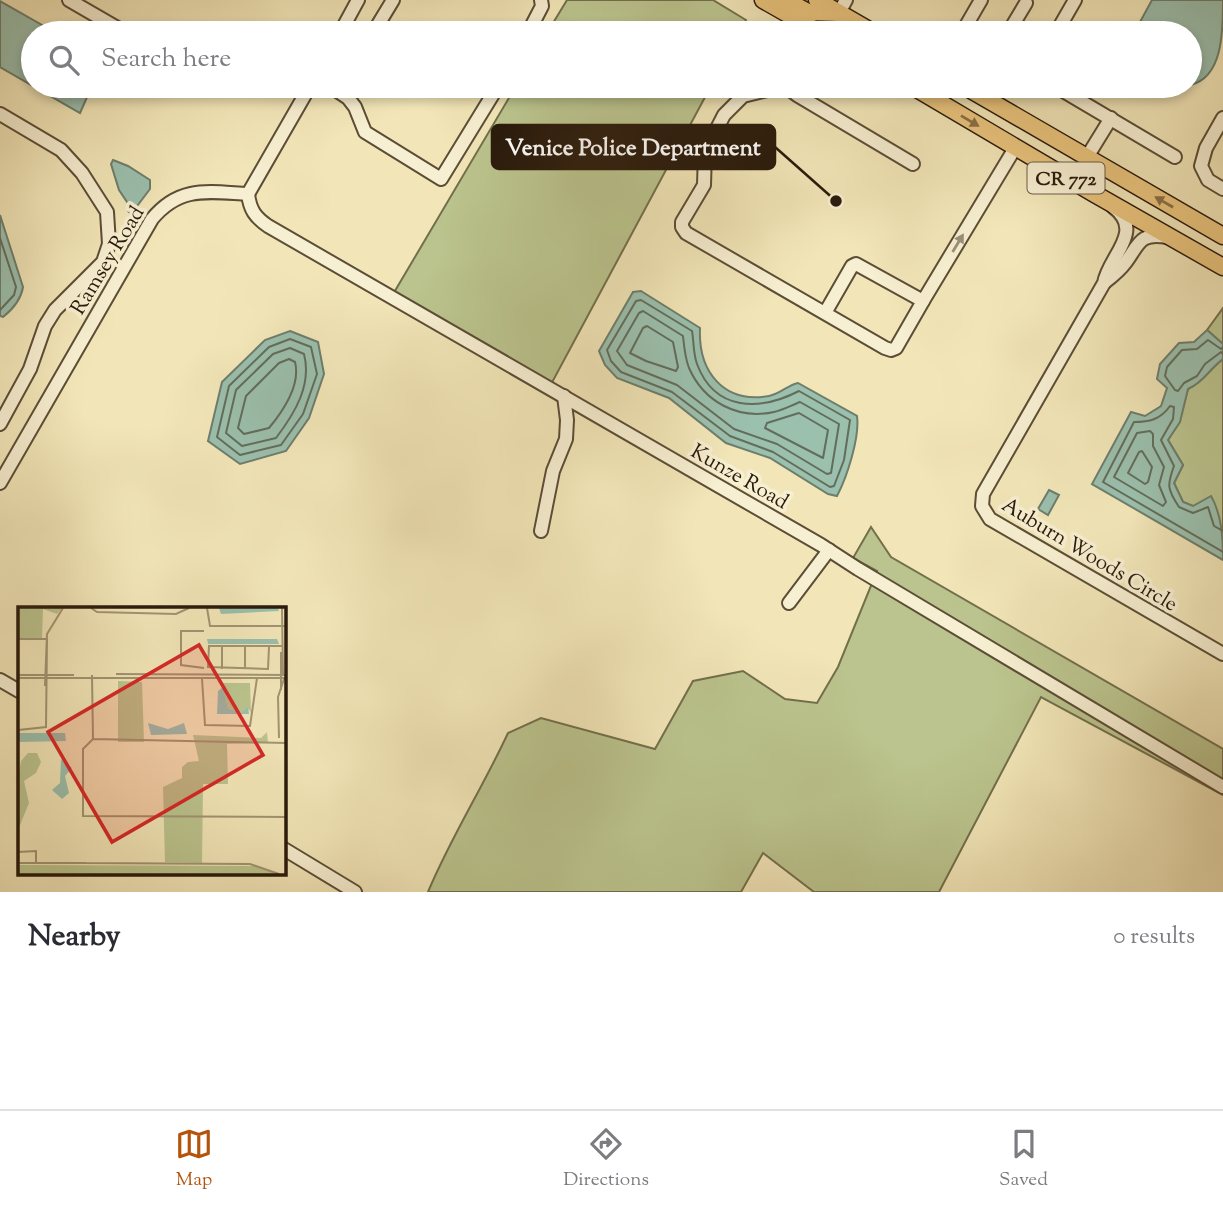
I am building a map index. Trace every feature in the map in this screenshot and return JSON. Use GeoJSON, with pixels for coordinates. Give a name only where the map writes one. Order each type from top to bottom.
{"type":"FeatureCollection","features":[{"type":"Feature","properties":{"kind":"main road"},"geometry":{"type":"LineString","coordinates":[[763,0],[799,21]]}},
{"type":"Feature","properties":{"kind":"main road"},"geometry":{"type":"LineString","coordinates":[[785,0],[808,12],[842,6]]}},
{"type":"Feature","properties":{"kind":"main road"},"geometry":{"type":"LineString","coordinates":[[817,0],[842,6],[860,21]]}},
{"type":"Feature","properties":{"kind":"main road","name":"CR 772"},"geometry":{"type":"LineString","coordinates":[[932,98],[1223,267]]}},
{"type":"Feature","properties":{"kind":"main road","name":"CR 772"},"geometry":{"type":"LineString","coordinates":[[985,98],[1223,236]]}},
{"type":"Feature","properties":{"kind":"street"},"geometry":{"type":"LineString","coordinates":[[69,0],[105,21]]}},
{"type":"Feature","properties":{"kind":"street"},"geometry":{"type":"LineString","coordinates":[[347,21],[358,0]]}},
{"type":"Feature","properties":{"kind":"street"},"geometry":{"type":"LineString","coordinates":[[380,21],[393,0]]}},
{"type":"Feature","properties":{"kind":"street"},"geometry":{"type":"LineString","coordinates":[[534,21],[542,6],[541,0]]}},
{"type":"Feature","properties":{"kind":"street"},"geometry":{"type":"LineString","coordinates":[[969,21],[981,0]]}},
{"type":"Feature","properties":{"kind":"street"},"geometry":{"type":"LineString","coordinates":[[1063,21],[1075,0]]}},
{"type":"Feature","properties":{"kind":"street"},"geometry":{"type":"LineString","coordinates":[[1015,21],[1026,1]]}},
{"type":"Feature","properties":{"kind":"street"},"geometry":{"type":"LineString","coordinates":[[248,194],[303,98]]}},
{"type":"Feature","properties":{"kind":"street"},"geometry":{"type":"LineString","coordinates":[[346,98],[355,107],[365,132],[440,179],[491,98]]}},
{"type":"Feature","properties":{"kind":"street"},"geometry":{"type":"LineString","coordinates":[[741,98],[724,114],[705,152],[704,185],[682,222],[682,227],[686,233],[891,350],[896,348],[1016,148]]}},
{"type":"Feature","properties":{"kind":"street"},"geometry":{"type":"LineString","coordinates":[[802,98],[913,164]]}},
{"type":"Feature","properties":{"kind":"street"},"geometry":{"type":"LineString","coordinates":[[1076,98],[1175,157]]}},
{"type":"Feature","properties":{"kind":"street"},"geometry":{"type":"LineString","coordinates":[[0,114],[61,150],[82,173],[107,212],[109,244],[103,262],[55,310],[45,326],[30,369],[0,424]]}},
{"type":"Feature","properties":{"kind":"street"},"geometry":{"type":"LineString","coordinates":[[1087,157],[1111,118]]}},
{"type":"Feature","properties":{"kind":"street"},"geometry":{"type":"LineString","coordinates":[[1223,118],[1206,148],[1201,166],[1208,180],[1223,189]]}},
{"type":"Feature","properties":{"kind":"street","name":"Ramsey Road"},"geometry":{"type":"LineString","coordinates":[[0,483],[160,209],[169,201],[190,193],[248,194]]}},
{"type":"Feature","properties":{"kind":"street","name":"Auburn Woods Circle"},"geometry":{"type":"LineString","coordinates":[[1093,193],[1117,210],[1126,229],[1124,243],[1106,274],[1104,283],[983,494],[982,506],[990,519],[1223,654]]}},
{"type":"Feature","properties":{"kind":"street","name":"Kunze Road"},"geometry":{"type":"LineString","coordinates":[[248,194],[254,214],[268,226],[829,550],[1223,787]]}},
{"type":"Feature","properties":{"kind":"street","name":"Auburn Woods Circle"},"geometry":{"type":"LineString","coordinates":[[1104,283],[1119,270],[1142,239],[1159,235],[1177,240]]}},
{"type":"Feature","properties":{"kind":"street"},"geometry":{"type":"LineString","coordinates":[[825,313],[852,266],[856,264],[923,302]]}},
{"type":"Feature","properties":{"kind":"street"},"geometry":{"type":"LineString","coordinates":[[541,531],[554,471],[566,439],[568,420],[564,396]]}},
{"type":"Feature","properties":{"kind":"street"},"geometry":{"type":"LineString","coordinates":[[789,603],[829,550]]}},
{"type":"Feature","properties":{"kind":"street"},"geometry":{"type":"LineString","coordinates":[[0,680],[18,690]]}},
{"type":"Feature","properties":{"kind":"street"},"geometry":{"type":"LineString","coordinates":[[285,850],[355,892]]}},
{"type":"Feature","properties":{"kind":"green space"},"geometry":{"type":"Polygon","coordinates":[[[567,0],[713,0],[746,20],[745,21],[554,21],[567,0]]]}},
{"type":"Feature","properties":{"kind":"green space"},"geometry":{"type":"Polygon","coordinates":[[[509,98],[705,98],[548,390],[389,301],[509,98]]]}},
{"type":"Feature","properties":{"kind":"green space"},"geometry":{"type":"Polygon","coordinates":[[[1223,308],[1223,344],[1207,330],[1223,308]]]}},
{"type":"Feature","properties":{"kind":"green space"},"geometry":{"type":"Polygon","coordinates":[[[1223,359],[1223,537],[1193,506],[1183,502],[1174,483],[1183,465],[1168,440],[1179,422],[1188,389],[1223,359]]]}},
{"type":"Feature","properties":{"kind":"green space"},"geometry":{"type":"Polygon","coordinates":[[[871,527],[891,557],[1223,749],[1223,795],[1041,697],[939,892],[814,892],[763,853],[741,892],[428,892],[508,733],[541,718],[655,749],[693,681],[743,671],[785,699],[817,703],[838,667],[877,571],[853,558],[871,527]]]}},
{"type":"Feature","properties":{"kind":"water"},"geometry":{"type":"Polygon","coordinates":[[[1152,0],[1223,0],[1219,52],[1209,73],[1202,80],[1202,21],[1141,21],[1152,0]]]}},
{"type":"Feature","properties":{"kind":"water"},"geometry":{"type":"Polygon","coordinates":[[[0,1],[35,21],[21,21],[21,79],[0,67],[0,1]]]}},
{"type":"Feature","properties":{"kind":"water"},"geometry":{"type":"Polygon","coordinates":[[[54,98],[87,98],[80,113],[54,98]]]}},
{"type":"Feature","properties":{"kind":"water"},"geometry":{"type":"Polygon","coordinates":[[[113,160],[150,180],[150,189],[131,214],[128,211],[129,205],[119,190],[111,164],[113,160]]]}},
{"type":"Feature","properties":{"kind":"water"},"geometry":{"type":"Polygon","coordinates":[[[0,215],[23,287],[16,304],[3,317],[0,316],[0,215]]]}},
{"type":"Feature","properties":{"kind":"water"},"geometry":{"type":"Polygon","coordinates":[[[641,291],[700,328],[703,358],[716,381],[726,389],[739,395],[769,396],[798,383],[857,416],[857,435],[852,457],[837,496],[828,494],[770,458],[726,443],[669,398],[617,378],[605,365],[599,351],[633,292],[641,291]]]}},
{"type":"Feature","properties":{"kind":"water"},"geometry":{"type":"Polygon","coordinates":[[[1207,330],[1223,344],[1223,359],[1188,389],[1180,422],[1168,440],[1183,465],[1174,483],[1183,502],[1193,506],[1211,496],[1215,503],[1221,527],[1223,560],[1092,484],[1131,412],[1145,416],[1161,406],[1167,388],[1157,379],[1160,364],[1179,343],[1194,342],[1207,330]]]}},
{"type":"Feature","properties":{"kind":"water"},"geometry":{"type":"Polygon","coordinates":[[[290,331],[318,342],[324,374],[309,418],[286,451],[240,464],[208,441],[222,382],[265,340],[290,331]]]}},
{"type":"Feature","properties":{"kind":"water"},"geometry":{"type":"Polygon","coordinates":[[[1049,490],[1059,495],[1048,515],[1038,509],[1049,490]]]}},
{"type":"Feature","properties":{"kind":"place","name":"Venice Police Department"},"geometry":{"type":"Point","coordinates":[836,201]}}]}
